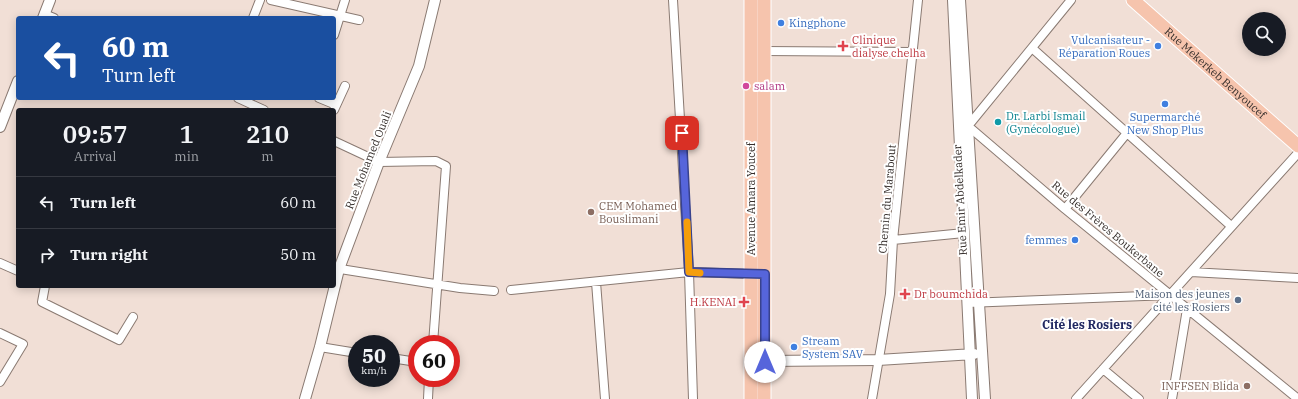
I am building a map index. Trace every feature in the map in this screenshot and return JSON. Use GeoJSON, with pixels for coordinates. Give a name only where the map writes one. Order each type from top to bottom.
{"type":"FeatureCollection","features":[{"type":"Feature","properties":{"kind":"main road","name":"Avenue Amara Youcef"},"geometry":{"type":"LineString","coordinates":[[751,0],[751,399]]}},
{"type":"Feature","properties":{"kind":"main road","name":"Avenue Amara Youcef"},"geometry":{"type":"LineString","coordinates":[[764,0],[764,399]]}},
{"type":"Feature","properties":{"kind":"main road","name":"Rue Mekerkeb Benyoucef"},"geometry":{"type":"LineString","coordinates":[[1136,1],[1298,146]]}},
{"type":"Feature","properties":{"kind":"main road"},"geometry":{"type":"LineString","coordinates":[[751,274],[765,274]]}},
{"type":"Feature","properties":{"kind":"street"},"geometry":{"type":"LineString","coordinates":[[43,16],[50,0]]}},
{"type":"Feature","properties":{"kind":"street"},"geometry":{"type":"LineString","coordinates":[[254,16],[260,0]]}},
{"type":"Feature","properties":{"kind":"street"},"geometry":{"type":"LineString","coordinates":[[271,0],[359,20]]}},
{"type":"Feature","properties":{"kind":"street"},"geometry":{"type":"LineString","coordinates":[[336,28],[345,0]]}},
{"type":"Feature","properties":{"kind":"street","name":"Rue Mohamed Ouali"},"geometry":{"type":"LineString","coordinates":[[336,269],[419,66],[435,0]]}},
{"type":"Feature","properties":{"kind":"street"},"geometry":{"type":"LineString","coordinates":[[673,0],[689,272],[693,399]]}},
{"type":"Feature","properties":{"kind":"street","name":"Chemin du Marabout"},"geometry":{"type":"LineString","coordinates":[[872,399],[890,294],[893,240],[918,0]]}},
{"type":"Feature","properties":{"kind":"street","name":"Rue Emir Abdelkader"},"geometry":{"type":"LineString","coordinates":[[953,0],[982,354],[984,399]]}},
{"type":"Feature","properties":{"kind":"street","name":"Rue Emir Abdelkader"},"geometry":{"type":"LineString","coordinates":[[960,0],[964,233],[972,399]]}},
{"type":"Feature","properties":{"kind":"street"},"geometry":{"type":"LineString","coordinates":[[963,126],[1032,48],[1071,0]]}},
{"type":"Feature","properties":{"kind":"street"},"geometry":{"type":"LineString","coordinates":[[1032,48],[1231,226]]}},
{"type":"Feature","properties":{"kind":"street"},"geometry":{"type":"LineString","coordinates":[[750,52],[912,52]]}},
{"type":"Feature","properties":{"kind":"street"},"geometry":{"type":"LineString","coordinates":[[0,127],[16,86]]}},
{"type":"Feature","properties":{"kind":"street"},"geometry":{"type":"LineString","coordinates":[[322,100],[335,108],[345,86]]}},
{"type":"Feature","properties":{"kind":"street"},"geometry":{"type":"LineString","coordinates":[[242,100],[260,108]]}},
{"type":"Feature","properties":{"kind":"street","name":"Rue des Frères Boukerbane"},"geometry":{"type":"LineString","coordinates":[[963,126],[1066,208],[1298,399]]}},
{"type":"Feature","properties":{"kind":"street"},"geometry":{"type":"LineString","coordinates":[[1066,208],[1127,134]]}},
{"type":"Feature","properties":{"kind":"street"},"geometry":{"type":"LineString","coordinates":[[336,143],[379,162],[436,161],[446,166],[434,335]]}},
{"type":"Feature","properties":{"kind":"street"},"geometry":{"type":"LineString","coordinates":[[1076,399],[1298,153]]}},
{"type":"Feature","properties":{"kind":"street"},"geometry":{"type":"LineString","coordinates":[[893,240],[964,233]]}},
{"type":"Feature","properties":{"kind":"street"},"geometry":{"type":"LineString","coordinates":[[0,263],[16,270]]}},
{"type":"Feature","properties":{"kind":"street"},"geometry":{"type":"LineString","coordinates":[[336,269],[460,288],[494,291]]}},
{"type":"Feature","properties":{"kind":"street"},"geometry":{"type":"LineString","coordinates":[[511,290],[689,272],[751,274]]}},
{"type":"Feature","properties":{"kind":"street"},"geometry":{"type":"LineString","coordinates":[[1191,272],[1298,278]]}},
{"type":"Feature","properties":{"kind":"street"},"geometry":{"type":"LineString","coordinates":[[596,282],[605,399]]}},
{"type":"Feature","properties":{"kind":"street"},"geometry":{"type":"LineString","coordinates":[[45,288],[42,302],[119,340],[133,317]]}},
{"type":"Feature","properties":{"kind":"street","name":"Rue Mohamed Ouali"},"geometry":{"type":"LineString","coordinates":[[305,399],[320,347],[332,288]]}},
{"type":"Feature","properties":{"kind":"street"},"geometry":{"type":"LineString","coordinates":[[967,303],[1170,295]]}},
{"type":"Feature","properties":{"kind":"street"},"geometry":{"type":"LineString","coordinates":[[1172,399],[1187,309]]}},
{"type":"Feature","properties":{"kind":"street"},"geometry":{"type":"LineString","coordinates":[[0,333],[23,344],[0,382]]}},
{"type":"Feature","properties":{"kind":"street"},"geometry":{"type":"LineString","coordinates":[[320,347],[348,352]]}},
{"type":"Feature","properties":{"kind":"street"},"geometry":{"type":"LineString","coordinates":[[765,362],[878,360],[982,354]]}},
{"type":"Feature","properties":{"kind":"street"},"geometry":{"type":"LineString","coordinates":[[1103,369],[1138,399]]}},
{"type":"Feature","properties":{"kind":"street"},"geometry":{"type":"LineString","coordinates":[[428,399],[429,387]]}},
{"type":"Feature","properties":{"kind":"slow traffic"},"geometry":{"type":"LineString","coordinates":[[687,222],[689,272],[700,273]]}},
{"type":"Feature","properties":{"kind":"place","name":"Kingphone"},"geometry":{"type":"Point","coordinates":[781,23]}},
{"type":"Feature","properties":{"kind":"place","name":"Clinique dialyse chelha"},"geometry":{"type":"Point","coordinates":[843,46]}},
{"type":"Feature","properties":{"kind":"place","name":"Vulcanisateur - Réparation Roues"},"geometry":{"type":"Point","coordinates":[1158,46]}},
{"type":"Feature","properties":{"kind":"place","name":"salam"},"geometry":{"type":"Point","coordinates":[746,86]}},
{"type":"Feature","properties":{"kind":"place","name":"Supermarché New Shop Plus"},"geometry":{"type":"Point","coordinates":[1165,104]}},
{"type":"Feature","properties":{"kind":"place","name":"Dr. Larbi Ismail (Gynécologue)"},"geometry":{"type":"Point","coordinates":[998,122]}},
{"type":"Feature","properties":{"kind":"place","name":"CEM Mohamed Bouslimani"},"geometry":{"type":"Point","coordinates":[591,212]}},
{"type":"Feature","properties":{"kind":"place","name":"femmes"},"geometry":{"type":"Point","coordinates":[1075,240]}},
{"type":"Feature","properties":{"kind":"place","name":"Dr boumchida"},"geometry":{"type":"Point","coordinates":[905,294]}},
{"type":"Feature","properties":{"kind":"place","name":"Maison des jeunes cité les Rosiers"},"geometry":{"type":"Point","coordinates":[1238,300]}},
{"type":"Feature","properties":{"kind":"place","name":"H.KENAI"},"geometry":{"type":"Point","coordinates":[744,302]}},
{"type":"Feature","properties":{"kind":"place","name":"Stream System SAV"},"geometry":{"type":"Point","coordinates":[794,347]}},
{"type":"Feature","properties":{"kind":"place","name":"INFFSEN Blida"},"geometry":{"type":"Point","coordinates":[1247,386]}},
{"type":"Feature","properties":{"kind":"district","name":"Cité les Rosiers"},"geometry":{"type":"Point","coordinates":[1087,325]}},
{"type":"Feature","properties":{"kind":"route"},"geometry":{"type":"LineString","coordinates":[[682,133],[689,272],[765,274],[765,362]]}}]}
